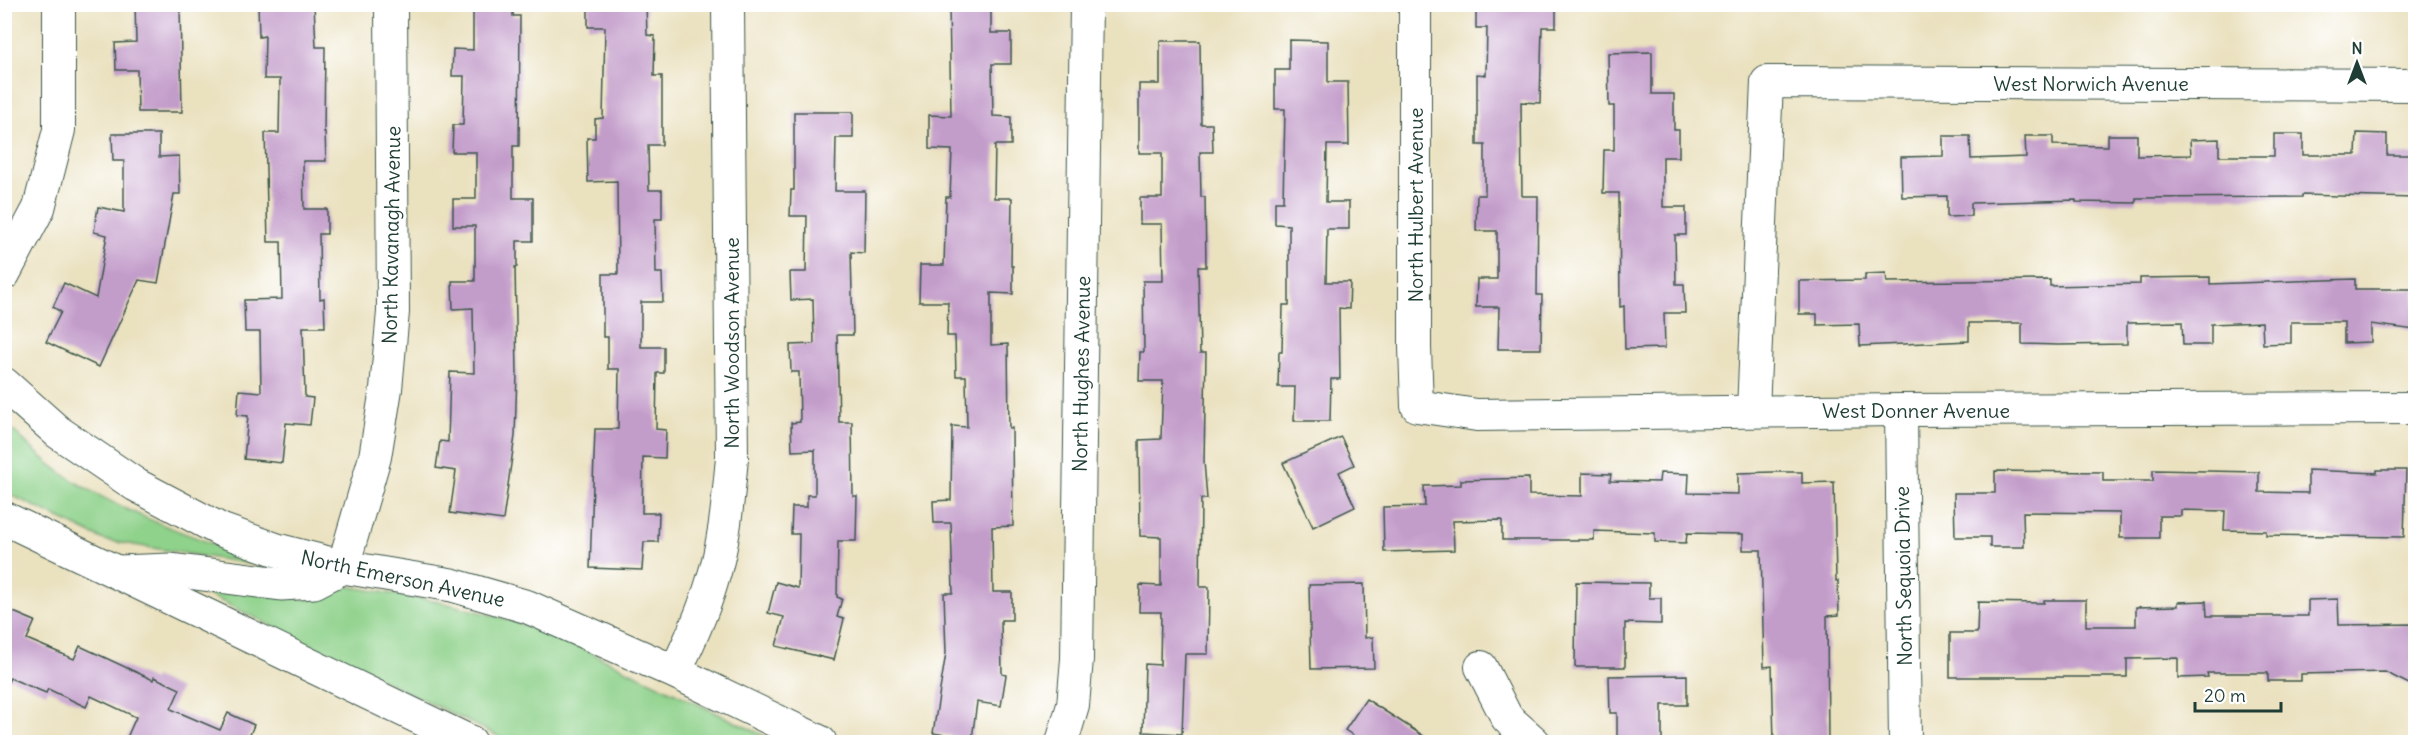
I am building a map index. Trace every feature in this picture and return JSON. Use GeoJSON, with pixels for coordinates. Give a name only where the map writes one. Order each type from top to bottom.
{"type":"FeatureCollection","features":[{"type":"Feature","properties":{"kind":"street"},"geometry":{"type":"LineString","coordinates":[[4,274],[39,208],[59,130],[59,4]]}},
{"type":"Feature","properties":{"kind":"street","name":"North Kavanagh Avenue"},"geometry":{"type":"LineString","coordinates":[[343,567],[375,457],[386,388],[393,312],[391,4]]}},
{"type":"Feature","properties":{"kind":"street","name":"North Woodson Avenue"},"geometry":{"type":"LineString","coordinates":[[675,672],[694,632],[713,580],[725,521],[732,458],[728,4]]}},
{"type":"Feature","properties":{"kind":"street","name":"North Hughes Avenue"},"geometry":{"type":"LineString","coordinates":[[1062,742],[1073,705],[1077,659],[1086,4]]}},
{"type":"Feature","properties":{"kind":"street","name":"North Hulbert Avenue"},"geometry":{"type":"LineString","coordinates":[[1415,4],[1417,406]]}},
{"type":"Feature","properties":{"kind":"street","name":"West Norwich Avenue"},"geometry":{"type":"LineString","coordinates":[[1753,411],[1767,82],[2415,85]]}},
{"type":"Feature","properties":{"kind":"street","name":"North Emerson Avenue"},"geometry":{"type":"LineString","coordinates":[[4,384],[58,432],[136,485],[221,530],[277,549],[343,567],[452,585],[528,607],[675,672],[820,742]]}},
{"type":"Feature","properties":{"kind":"street","name":"West Donner Avenue"},"geometry":{"type":"LineString","coordinates":[[1417,406],[1477,415],[1753,411],[2415,408]]}},
{"type":"Feature","properties":{"kind":"street","name":"North Sequoia Drive"},"geometry":{"type":"LineString","coordinates":[[1901,410],[1905,742]]}},
{"type":"Feature","properties":{"kind":"street"},"geometry":{"type":"LineString","coordinates":[[4,518],[114,573],[470,742]]}},
{"type":"Feature","properties":{"kind":"street"},"geometry":{"type":"LineString","coordinates":[[114,573],[171,570],[281,584],[314,582],[343,567]]}},
{"type":"Feature","properties":{"kind":"street"},"geometry":{"type":"LineString","coordinates":[[1481,667],[1507,718],[1534,742]]}},
{"type":"Feature","properties":{"kind":"green space"},"geometry":{"type":"Polygon","coordinates":[[[4,422],[55,468],[89,490],[143,517],[286,570],[104,540],[5,492],[4,422]]]}},
{"type":"Feature","properties":{"kind":"green space"},"geometry":{"type":"Polygon","coordinates":[[[176,579],[306,599],[327,596],[346,586],[440,602],[503,618],[554,635],[777,742],[510,742],[176,579]]]}},
{"type":"Feature","properties":{"kind":"building"},"geometry":{"type":"Polygon","coordinates":[[[135,4],[180,4],[182,112],[138,112],[137,70],[116,70],[115,43],[136,42],[135,4]]]}},
{"type":"Feature","properties":{"kind":"building"},"geometry":{"type":"Polygon","coordinates":[[[258,4],[314,4],[316,47],[325,47],[326,161],[303,161],[304,209],[327,209],[327,234],[319,234],[320,299],[324,298],[325,327],[303,327],[305,397],[313,398],[310,425],[286,423],[282,463],[244,459],[248,416],[237,415],[239,390],[261,392],[260,332],[245,332],[244,300],[282,299],[281,242],[268,242],[265,133],[279,133],[280,79],[264,79],[265,36],[259,37],[258,4]]]}},
{"type":"Feature","properties":{"kind":"building"},"geometry":{"type":"Polygon","coordinates":[[[473,4],[513,4],[513,16],[520,16],[519,146],[513,146],[513,198],[533,198],[533,241],[517,241],[515,436],[503,520],[450,513],[456,471],[436,468],[440,441],[448,442],[450,372],[474,373],[473,308],[453,309],[452,281],[475,281],[475,226],[453,226],[453,199],[476,199],[476,152],[452,152],[453,125],[463,125],[464,76],[452,76],[453,49],[473,50],[473,4]]]}},
{"type":"Feature","properties":{"kind":"building"},"geometry":{"type":"Polygon","coordinates":[[[588,4],[646,4],[647,35],[655,36],[654,76],[662,76],[662,145],[648,145],[649,190],[662,190],[662,219],[655,219],[656,273],[662,273],[663,302],[641,302],[641,347],[664,347],[664,373],[657,373],[656,429],[666,430],[665,458],[643,457],[642,513],[659,513],[658,542],[644,542],[642,570],[590,568],[595,429],[618,429],[619,369],[608,369],[608,337],[603,337],[603,274],[618,274],[617,181],[588,182],[587,138],[595,138],[595,119],[603,118],[605,27],[588,27],[588,4]]]}},
{"type":"Feature","properties":{"kind":"building"},"geometry":{"type":"Polygon","coordinates":[[[949,4],[991,4],[991,33],[1011,33],[1011,64],[992,64],[993,116],[1011,117],[1011,145],[995,145],[994,198],[1012,198],[1013,294],[991,293],[991,345],[1008,344],[1013,526],[992,527],[993,592],[1012,592],[1012,620],[1001,620],[1002,674],[1006,675],[1001,706],[977,702],[972,739],[933,733],[946,653],[944,593],[953,593],[951,523],[934,523],[933,501],[951,500],[952,426],[967,427],[966,376],[956,376],[955,336],[947,336],[948,302],[919,302],[920,265],[944,265],[946,197],[950,197],[952,150],[929,149],[929,115],[951,116],[949,4]]]}},
{"type":"Feature","properties":{"kind":"building"},"geometry":{"type":"Polygon","coordinates":[[[1476,4],[1556,4],[1556,27],[1542,27],[1540,103],[1521,102],[1522,196],[1538,196],[1537,295],[1542,295],[1541,349],[1498,349],[1499,307],[1476,307],[1477,279],[1497,279],[1497,231],[1476,231],[1477,195],[1485,195],[1485,145],[1477,145],[1477,74],[1486,75],[1487,28],[1476,28],[1476,4]]]}},
{"type":"Feature","properties":{"kind":"building"},"geometry":{"type":"Polygon","coordinates":[[[1289,40],[1328,41],[1328,82],[1348,82],[1349,145],[1327,145],[1326,202],[1349,202],[1349,229],[1327,229],[1326,282],[1350,282],[1349,309],[1339,308],[1340,379],[1331,379],[1330,421],[1294,421],[1295,387],[1278,387],[1279,352],[1282,352],[1283,305],[1289,305],[1289,225],[1275,224],[1275,202],[1283,202],[1285,109],[1275,109],[1275,70],[1289,70],[1289,40]]]}},
{"type":"Feature","properties":{"kind":"building"},"geometry":{"type":"Polygon","coordinates":[[[1160,41],[1200,41],[1201,124],[1212,124],[1213,152],[1200,152],[1201,197],[1205,197],[1206,267],[1198,267],[1200,353],[1206,353],[1204,461],[1207,499],[1201,499],[1200,587],[1209,587],[1208,654],[1185,654],[1182,734],[1143,732],[1145,664],[1160,665],[1161,612],[1139,612],[1140,585],[1161,586],[1161,537],[1140,536],[1139,440],[1161,439],[1163,381],[1139,381],[1140,352],[1144,352],[1143,281],[1163,281],[1162,224],[1140,224],[1140,198],[1162,198],[1162,153],[1139,153],[1139,84],[1160,84],[1160,41]]]}},
{"type":"Feature","properties":{"kind":"building"},"geometry":{"type":"Polygon","coordinates":[[[1652,52],[1652,94],[1674,94],[1674,130],[1679,130],[1679,157],[1663,157],[1663,207],[1686,207],[1686,235],[1675,235],[1676,284],[1684,284],[1685,313],[1664,313],[1665,348],[1625,349],[1624,306],[1620,307],[1619,193],[1603,193],[1604,150],[1614,150],[1614,106],[1609,106],[1608,53],[1652,52]]]}},
{"type":"Feature","properties":{"kind":"building"},"geometry":{"type":"Polygon","coordinates":[[[794,112],[853,112],[853,138],[836,138],[835,191],[865,191],[864,253],[851,252],[853,335],[837,335],[839,422],[852,422],[853,496],[857,496],[856,541],[838,541],[837,597],[842,599],[837,617],[844,619],[834,660],[776,646],[784,617],[768,613],[776,582],[798,588],[799,534],[791,534],[792,507],[807,507],[807,495],[815,495],[815,450],[792,451],[791,423],[800,422],[799,372],[791,372],[790,345],[814,344],[813,299],[791,300],[790,272],[806,272],[807,216],[790,216],[791,190],[794,190],[794,112]]]}},
{"type":"Feature","properties":{"kind":"building"},"geometry":{"type":"Polygon","coordinates":[[[2357,133],[2387,134],[2387,155],[2415,155],[2415,198],[2302,195],[2302,197],[2136,198],[2136,203],[2076,202],[2076,200],[1971,203],[1971,216],[1947,217],[1947,196],[1902,197],[1901,157],[1943,156],[1943,136],[1970,136],[1971,159],[2026,157],[2025,136],[2053,136],[2053,145],[2108,146],[2108,135],[2137,135],[2137,156],[2191,155],[2190,140],[2219,139],[2219,156],[2274,156],[2274,134],[2303,134],[2303,155],[2356,155],[2357,133]]]}},
{"type":"Feature","properties":{"kind":"building"},"geometry":{"type":"Polygon","coordinates":[[[112,134],[159,134],[159,157],[179,156],[180,194],[174,194],[158,283],[139,280],[99,367],[46,342],[61,312],[53,307],[64,283],[96,298],[107,235],[94,232],[98,207],[124,212],[124,161],[113,161],[112,134]]]}},
{"type":"Feature","properties":{"kind":"building"},"geometry":{"type":"Polygon","coordinates":[[[1886,273],[1887,282],[2050,280],[2050,286],[2140,284],[2140,278],[2210,277],[2210,284],[2355,279],[2355,289],[2415,289],[2415,330],[2371,324],[2371,342],[2344,343],[2344,322],[2291,322],[2291,343],[2263,344],[2262,322],[2211,324],[2211,345],[2183,345],[2182,322],[2127,323],[2127,344],[2058,345],[2022,344],[2022,323],[1969,323],[1969,341],[1860,346],[1859,324],[1817,325],[1817,314],[1799,314],[1799,281],[1865,280],[1865,274],[1886,273]]]}},
{"type":"Feature","properties":{"kind":"building"},"geometry":{"type":"Polygon","coordinates":[[[1341,437],[1354,465],[1339,472],[1355,507],[1313,527],[1283,463],[1341,437]]]}},
{"type":"Feature","properties":{"kind":"building"},"geometry":{"type":"Polygon","coordinates":[[[2153,470],[2259,472],[2259,492],[2308,493],[2308,470],[2377,473],[2377,470],[2406,470],[2404,537],[2266,535],[2266,531],[2224,530],[2225,511],[2181,510],[2181,516],[2159,516],[2159,538],[2120,538],[2120,513],[2023,512],[2024,547],[1990,547],[1990,537],[1955,537],[1954,493],[1995,493],[1995,471],[2103,472],[2103,481],[2153,481],[2153,470]]]}},
{"type":"Feature","properties":{"kind":"building"},"geometry":{"type":"Polygon","coordinates":[[[1802,472],[1802,483],[1834,482],[1839,615],[1827,616],[1828,742],[1774,742],[1772,666],[1764,667],[1761,550],[1743,550],[1743,534],[1687,533],[1686,543],[1655,542],[1655,533],[1594,531],[1594,540],[1502,540],[1502,520],[1453,521],[1454,550],[1384,552],[1383,507],[1425,506],[1424,486],[1461,485],[1461,480],[1529,478],[1529,495],[1582,496],[1582,473],[1611,474],[1610,481],[1659,482],[1660,473],[1689,474],[1688,493],[1738,494],[1738,473],[1802,472]]]}},
{"type":"Feature","properties":{"kind":"building"},"geometry":{"type":"Polygon","coordinates":[[[1576,582],[1649,583],[1649,598],[1661,598],[1661,624],[1625,623],[1625,667],[1575,667],[1576,582]]]}},
{"type":"Feature","properties":{"kind":"building"},"geometry":{"type":"Polygon","coordinates":[[[1364,584],[1365,638],[1373,637],[1374,668],[1311,669],[1309,585],[1364,584]]]}},
{"type":"Feature","properties":{"kind":"building"},"geometry":{"type":"Polygon","coordinates":[[[2338,599],[2339,625],[2415,624],[2415,687],[2385,672],[2301,674],[2301,681],[2268,681],[2268,673],[2207,673],[2208,677],[2178,678],[2178,658],[2127,659],[2127,677],[1950,677],[1950,633],[1977,633],[1978,602],[2044,603],[2044,600],[2086,600],[2086,626],[2136,626],[2136,607],[2178,606],[2178,602],[2206,601],[2207,616],[2308,616],[2308,600],[2338,599]]]}},
{"type":"Feature","properties":{"kind":"building"},"geometry":{"type":"Polygon","coordinates":[[[4,608],[35,621],[27,639],[74,659],[80,646],[153,680],[154,677],[180,689],[171,709],[220,730],[228,713],[254,725],[247,742],[125,742],[136,717],[91,696],[86,707],[48,689],[46,693],[10,678],[4,690],[4,608]]]}},
{"type":"Feature","properties":{"kind":"building"},"geometry":{"type":"Polygon","coordinates":[[[1687,675],[1687,705],[1662,705],[1662,742],[1617,742],[1617,713],[1610,713],[1609,676],[1687,675]]]}},
{"type":"Feature","properties":{"kind":"building"},"geometry":{"type":"Polygon","coordinates":[[[1366,699],[1433,742],[1363,742],[1345,730],[1366,699]]]}}]}
